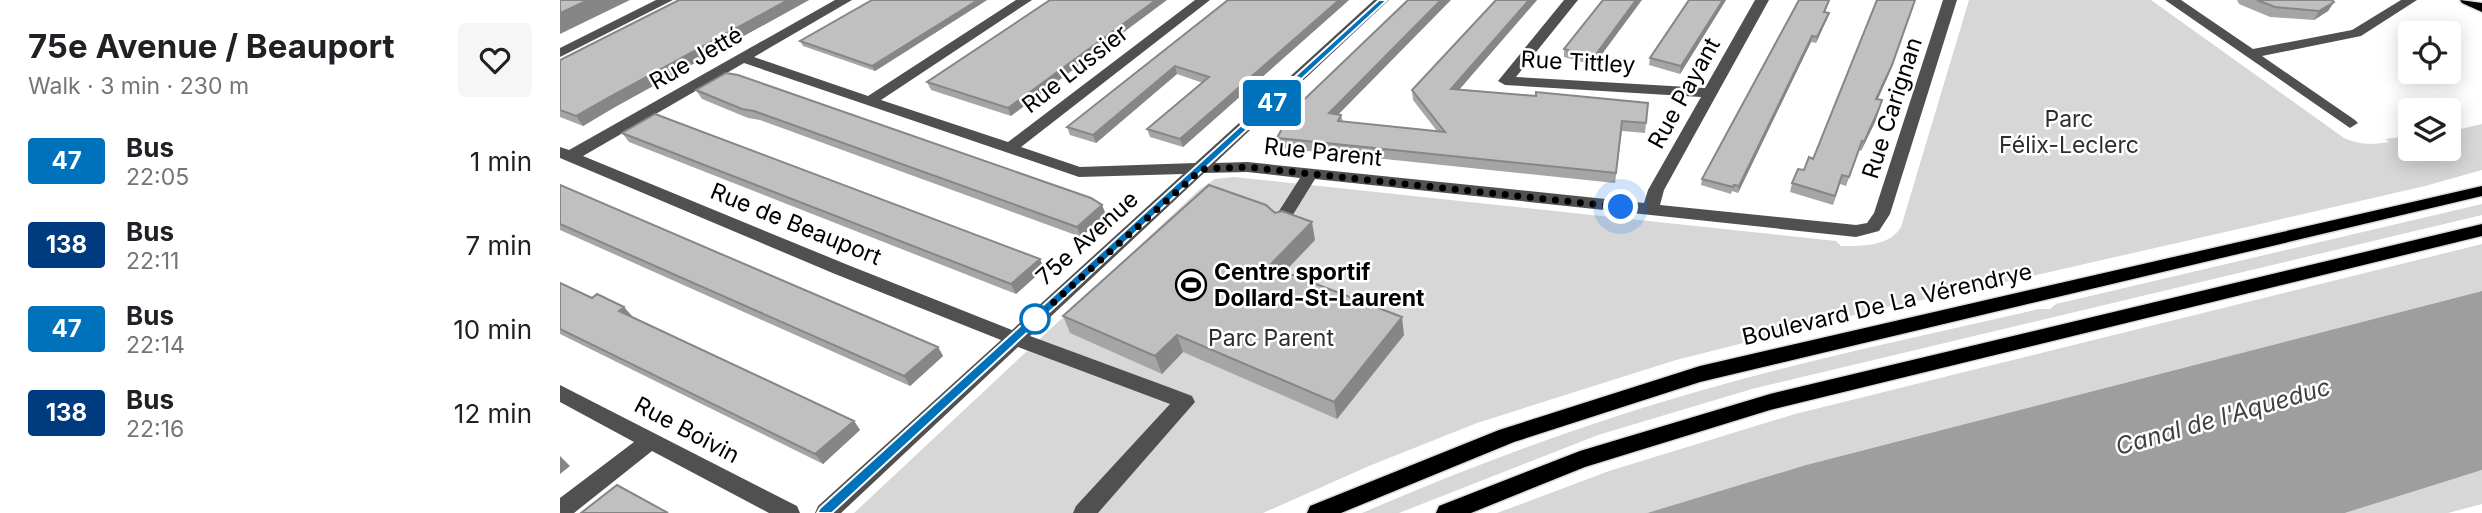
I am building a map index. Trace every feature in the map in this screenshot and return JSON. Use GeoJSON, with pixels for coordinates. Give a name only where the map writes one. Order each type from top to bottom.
{"type":"FeatureCollection","features":[{"type":"Feature","properties":{"kind":"main road"},"geometry":{"type":"LineString","coordinates":[[2467,0],[2482,8]]}},
{"type":"Feature","properties":{"kind":"main road","name":"Boulevard De La Vérendrye"},"geometry":{"type":"LineString","coordinates":[[1318,513],[1489,442],[1606,401],[1700,374],[2482,191]]}},
{"type":"Feature","properties":{"kind":"main road"},"geometry":{"type":"LineString","coordinates":[[1447,513],[1580,460],[1770,402],[2482,230]]}},
{"type":"Feature","properties":{"kind":"street"},"geometry":{"type":"LineString","coordinates":[[560,53],[667,0]]}},
{"type":"Feature","properties":{"kind":"street","name":"Rue Jetté"},"geometry":{"type":"LineString","coordinates":[[565,154],[845,0]]}},
{"type":"Feature","properties":{"kind":"street"},"geometry":{"type":"LineString","coordinates":[[868,102],[1024,0]]}},
{"type":"Feature","properties":{"kind":"street","name":"Rue Lussier"},"geometry":{"type":"LineString","coordinates":[[1009,149],[1203,0]]}},
{"type":"Feature","properties":{"kind":"street","name":"75e Avenue"},"geometry":{"type":"LineString","coordinates":[[826,513],[1202,169],[1382,0]]}},
{"type":"Feature","properties":{"kind":"street","name":"Rue Tittley"},"geometry":{"type":"LineString","coordinates":[[1572,0],[1505,81],[1711,93]]}},
{"type":"Feature","properties":{"kind":"street","name":"Rue Payant"},"geometry":{"type":"LineString","coordinates":[[1650,210],[1656,190],[1762,0]]}},
{"type":"Feature","properties":{"kind":"street","name":"Rue Carignan"},"geometry":{"type":"LineString","coordinates":[[1873,227],[1882,214],[1950,0]]}},
{"type":"Feature","properties":{"kind":"street"},"geometry":{"type":"LineString","coordinates":[[2172,0],[2350,122]]}},
{"type":"Feature","properties":{"kind":"street"},"geometry":{"type":"LineString","coordinates":[[2250,54],[2356,33],[2410,0]]}},
{"type":"Feature","properties":{"kind":"street","name":"Rue Parent"},"geometry":{"type":"LineString","coordinates":[[742,58],[1079,172],[1247,167],[1851,231],[1873,227]]}},
{"type":"Feature","properties":{"kind":"street","name":"Rue de Beauport"},"geometry":{"type":"LineString","coordinates":[[565,154],[1015,338],[1126,377],[1185,402],[1084,513]]}},
{"type":"Feature","properties":{"kind":"street"},"geometry":{"type":"LineString","coordinates":[[1280,222],[1310,174]]}},
{"type":"Feature","properties":{"kind":"street","name":"Rue Boivin"},"geometry":{"type":"LineString","coordinates":[[560,393],[789,513]]}},
{"type":"Feature","properties":{"kind":"street"},"geometry":{"type":"LineString","coordinates":[[560,511],[651,440]]}},
{"type":"Feature","properties":{"kind":"green space","name":"Parc Parent"},"geometry":{"type":"Polygon","coordinates":[[[1969,0],[2151,0],[2344,138],[2377,144],[2389,142],[2385,139],[2398,137],[2398,161],[2461,161],[2461,129],[2482,124],[2482,170],[2269,222],[1878,309],[1676,360],[1477,423],[1369,466],[1263,513],[854,513],[1200,189],[1215,179],[1234,177],[1836,241],[1841,246],[1882,242],[1896,234],[1901,227],[1969,0]]]}},
{"type":"Feature","properties":{"kind":"green space"},"geometry":{"type":"Polygon","coordinates":[[[2482,204],[2482,215],[1752,389],[1598,435],[1399,513],[1362,513],[1446,478],[1573,431],[1745,378],[2039,309],[2050,309],[2056,304],[2482,204]]]}},
{"type":"Feature","properties":{"kind":"green space"},"geometry":{"type":"Polygon","coordinates":[[[2482,244],[2482,291],[1806,465],[1647,513],[1497,513],[1609,471],[1795,414],[2482,244]]]}},
{"type":"Feature","properties":{"kind":"green space"},"geometry":{"type":"Polygon","coordinates":[[[2482,470],[2482,504],[2448,513],[2345,513],[2482,470]]]}},
{"type":"Feature","properties":{"kind":"water","name":"Canal de l'Aqueduc"},"geometry":{"type":"Polygon","coordinates":[[[2482,291],[2482,470],[2345,513],[1647,513],[1806,465],[2482,291]]]}},
{"type":"Feature","properties":{"kind":"building"},"geometry":{"type":"Polygon","coordinates":[[[560,0],[588,0],[560,13],[560,0]]]}},
{"type":"Feature","properties":{"kind":"building"},"geometry":{"type":"Polygon","coordinates":[[[679,0],[788,0],[576,116],[560,110],[560,60],[679,0]]]}},
{"type":"Feature","properties":{"kind":"building"},"geometry":{"type":"Polygon","coordinates":[[[872,0],[978,0],[872,66],[800,41],[872,0]]]}},
{"type":"Feature","properties":{"kind":"building"},"geometry":{"type":"Polygon","coordinates":[[[1050,0],[1156,0],[1008,108],[927,82],[1050,0]]]}},
{"type":"Feature","properties":{"kind":"building"},"geometry":{"type":"Polygon","coordinates":[[[1228,0],[1339,0],[1180,139],[1147,129],[1209,77],[1175,66],[1093,135],[1067,127],[1228,0]]]}},
{"type":"Feature","properties":{"kind":"building"},"geometry":{"type":"Polygon","coordinates":[[[1408,0],[1441,0],[1329,113],[1341,115],[1338,121],[1445,132],[1412,90],[1496,0],[1529,0],[1451,89],[1536,96],[1536,92],[1648,103],[1646,123],[1622,121],[1616,173],[1277,138],[1291,112],[1408,0]]]}},
{"type":"Feature","properties":{"kind":"building"},"geometry":{"type":"Polygon","coordinates":[[[1603,0],[1636,0],[1594,57],[1564,49],[1603,0]]]}},
{"type":"Feature","properties":{"kind":"building"},"geometry":{"type":"Polygon","coordinates":[[[1689,0],[1723,0],[1681,66],[1650,58],[1689,0]]]}},
{"type":"Feature","properties":{"kind":"building"},"geometry":{"type":"Polygon","coordinates":[[[1799,0],[1829,0],[1824,12],[1829,13],[1817,37],[1812,36],[1739,186],[1702,179],[1799,0]]]}},
{"type":"Feature","properties":{"kind":"building"},"geometry":{"type":"Polygon","coordinates":[[[1877,0],[1915,0],[1892,65],[1876,99],[1882,100],[1878,111],[1864,142],[1862,141],[1849,177],[1842,175],[1835,196],[1792,183],[1798,169],[1804,170],[1809,157],[1813,159],[1877,0]]]}},
{"type":"Feature","properties":{"kind":"building"},"geometry":{"type":"Polygon","coordinates":[[[2257,0],[2334,2],[2319,11],[2275,7],[2257,0]]]}},
{"type":"Feature","properties":{"kind":"building"},"geometry":{"type":"Polygon","coordinates":[[[726,73],[1091,198],[1102,205],[1077,227],[754,111],[742,109],[696,90],[726,73]]]}},
{"type":"Feature","properties":{"kind":"building"},"geometry":{"type":"Polygon","coordinates":[[[655,114],[1040,259],[1011,284],[622,133],[655,114]]]}},
{"type":"Feature","properties":{"kind":"building"},"geometry":{"type":"Polygon","coordinates":[[[560,185],[938,347],[904,376],[560,224],[560,185]]]}},
{"type":"Feature","properties":{"kind":"building"},"geometry":{"type":"Polygon","coordinates":[[[1209,185],[1266,205],[1275,213],[1282,211],[1312,222],[1269,266],[1402,317],[1334,402],[1177,335],[1155,356],[1063,316],[1209,185]]]}},
{"type":"Feature","properties":{"kind":"building"},"geometry":{"type":"Polygon","coordinates":[[[560,283],[592,298],[597,294],[624,307],[619,311],[854,421],[815,454],[560,329],[560,283]]]}},
{"type":"Feature","properties":{"kind":"building"},"geometry":{"type":"Polygon","coordinates":[[[617,485],[668,513],[581,513],[617,485]]]}},
{"type":"Feature","properties":{"kind":"bus line","name":"47"},"geometry":{"type":"LineString","coordinates":[[826,513],[1202,169],[1382,0]]}},
{"type":"Feature","properties":{"kind":"place","name":"Centre sportif Dollard-St-Laurent"},"geometry":{"type":"Point","coordinates":[1191,285]}},
{"type":"Feature","properties":{"kind":"route"},"geometry":{"type":"LineString","coordinates":[[1035,319],[1202,169],[1247,167],[1621,207]]}},
{"type":"Feature","properties":{"kind":"park label","name":"Parc Félix-Leclerc"},"geometry":{"type":"Point","coordinates":[2069,132]}}]}
